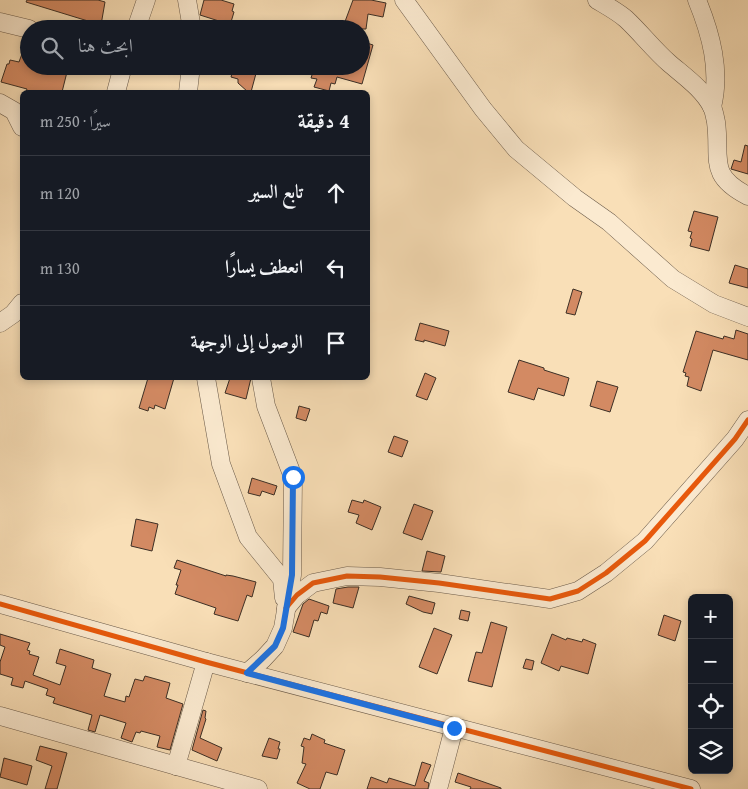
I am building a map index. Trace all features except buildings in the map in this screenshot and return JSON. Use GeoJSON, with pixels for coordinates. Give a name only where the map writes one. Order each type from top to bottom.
{"type":"FeatureCollection","features":[{"type":"Feature","properties":{"kind":"street"},"geometry":{"type":"LineString","coordinates":[[139,20],[146,0]]}},
{"type":"Feature","properties":{"kind":"street"},"geometry":{"type":"LineString","coordinates":[[187,0],[190,20]]}},
{"type":"Feature","properties":{"kind":"street"},"geometry":{"type":"LineString","coordinates":[[404,0],[483,109],[516,149],[575,198],[608,222],[673,280],[714,304],[748,317]]}},
{"type":"Feature","properties":{"kind":"street"},"geometry":{"type":"LineString","coordinates":[[597,0],[625,18],[668,62],[693,83],[712,107],[717,128],[717,163],[723,177],[732,188],[748,196]]}},
{"type":"Feature","properties":{"kind":"street"},"geometry":{"type":"LineString","coordinates":[[697,0],[705,19],[716,62],[716,92],[712,107]]}},
{"type":"Feature","properties":{"kind":"street"},"geometry":{"type":"LineString","coordinates":[[0,22],[20,27]]}},
{"type":"Feature","properties":{"kind":"street"},"geometry":{"type":"LineString","coordinates":[[117,90],[121,75]]}},
{"type":"Feature","properties":{"kind":"street"},"geometry":{"type":"LineString","coordinates":[[188,90],[190,75]]}},
{"type":"Feature","properties":{"kind":"street"},"geometry":{"type":"LineString","coordinates":[[0,103],[14,111],[20,123]]}},
{"type":"Feature","properties":{"kind":"street"},"geometry":{"type":"LineString","coordinates":[[0,323],[13,314],[20,305]]}},
{"type":"Feature","properties":{"kind":"street"},"geometry":{"type":"LineString","coordinates":[[206,380],[220,464],[248,537],[282,579],[286,608]]}},
{"type":"Feature","properties":{"kind":"street"},"geometry":{"type":"LineString","coordinates":[[247,673],[275,646],[283,628],[292,575],[293,477],[266,406],[261,380]]}},
{"type":"Feature","properties":{"kind":"street"},"geometry":{"type":"LineString","coordinates":[[286,608],[297,595],[313,583],[347,576],[380,577],[439,583],[550,598],[578,591],[606,574],[645,541],[730,446],[748,420]]}},
{"type":"Feature","properties":{"kind":"street"},"geometry":{"type":"LineString","coordinates":[[0,604],[247,673],[691,789]]}},
{"type":"Feature","properties":{"kind":"street"},"geometry":{"type":"LineString","coordinates":[[176,766],[206,662]]}},
{"type":"Feature","properties":{"kind":"street"},"geometry":{"type":"LineString","coordinates":[[0,716],[176,766],[204,782],[258,789]]}},
{"type":"Feature","properties":{"kind":"street"},"geometry":{"type":"LineString","coordinates":[[438,789],[454,728]]}},
{"type":"Feature","properties":{"kind":"cycle path"},"geometry":{"type":"LineString","coordinates":[[286,608],[297,595],[313,583],[347,576],[380,577],[439,583],[550,599],[578,591],[606,573],[645,541],[735,439],[748,420]]}},
{"type":"Feature","properties":{"kind":"cycle path"},"geometry":{"type":"LineString","coordinates":[[0,604],[206,662],[691,789]]}},
{"type":"Feature","properties":{"kind":"route"},"geometry":{"type":"LineString","coordinates":[[293,477],[292,575],[283,628],[275,646],[247,673],[454,728]]}}]}
